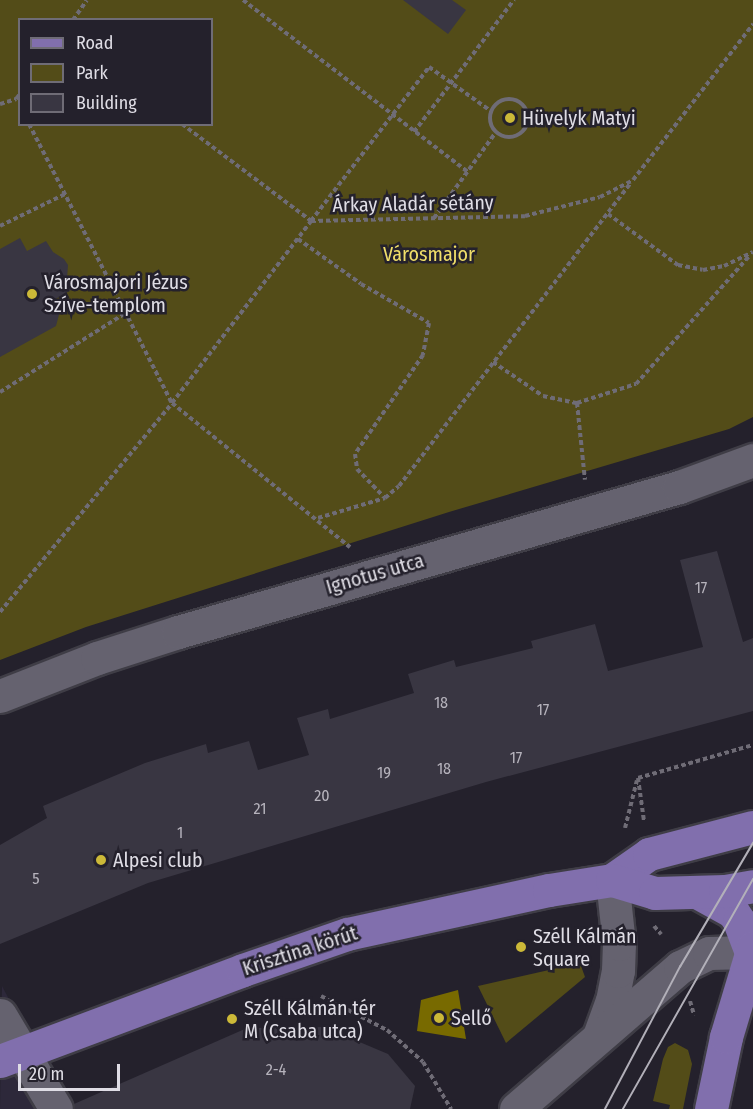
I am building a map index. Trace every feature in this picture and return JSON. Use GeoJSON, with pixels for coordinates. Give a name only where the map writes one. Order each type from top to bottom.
{"type":"FeatureCollection","features":[{"type":"Feature","properties":{"kind":"main road","name":"Krisztina körút"},"geometry":{"type":"LineString","coordinates":[[12,1056],[347,934],[538,892],[612,880],[649,854],[753,827]]}},
{"type":"Feature","properties":{"kind":"main road"},"geometry":{"type":"LineString","coordinates":[[700,839],[753,852]]}},
{"type":"Feature","properties":{"kind":"main road","name":"Krisztina körút"},"geometry":{"type":"LineString","coordinates":[[612,880],[655,893],[697,892],[753,886]]}},
{"type":"Feature","properties":{"kind":"main road"},"geometry":{"type":"LineString","coordinates":[[697,892],[733,912],[752,952],[726,1037],[711,1109]]}},
{"type":"Feature","properties":{"kind":"street","name":"Ignotus utca"},"geometry":{"type":"LineString","coordinates":[[0,696],[97,658],[382,572],[679,487],[753,460]]}},
{"type":"Feature","properties":{"kind":"street"},"geometry":{"type":"LineString","coordinates":[[599,1038],[612,1001],[618,971],[619,944],[612,880]]}},
{"type":"Feature","properties":{"kind":"street"},"geometry":{"type":"LineString","coordinates":[[524,1106],[680,967],[709,953],[752,952]]}},
{"type":"Feature","properties":{"kind":"street"},"geometry":{"type":"LineString","coordinates":[[0,1015],[12,1056],[56,1109]]}},
{"type":"Feature","properties":{"kind":"path"},"geometry":{"type":"LineString","coordinates":[[74,18],[87,0]]}},
{"type":"Feature","properties":{"kind":"path"},"geometry":{"type":"LineString","coordinates":[[243,0],[468,172]]}},
{"type":"Feature","properties":{"kind":"path"},"geometry":{"type":"LineString","coordinates":[[414,132],[514,0]]}},
{"type":"Feature","properties":{"kind":"path","name":"Árkay Aladár sétány"},"geometry":{"type":"LineString","coordinates":[[0,612],[172,404],[311,221],[525,216],[600,197],[633,180],[753,24]]}},
{"type":"Feature","properties":{"kind":"path"},"geometry":{"type":"LineString","coordinates":[[185,126],[311,221],[429,67],[491,111]]}},
{"type":"Feature","properties":{"kind":"path"},"geometry":{"type":"LineString","coordinates":[[0,104],[18,97]]}},
{"type":"Feature","properties":{"kind":"path"},"geometry":{"type":"LineString","coordinates":[[508,99],[516,99],[527,109],[527,124],[518,135],[510,137],[496,132],[492,126],[491,111],[494,105],[508,99]]}},
{"type":"Feature","properties":{"kind":"path"},"geometry":{"type":"LineString","coordinates":[[30,126],[172,404],[318,518],[382,572]]}},
{"type":"Feature","properties":{"kind":"path"},"geometry":{"type":"LineString","coordinates":[[434,218],[496,132]]}},
{"type":"Feature","properties":{"kind":"path"},"geometry":{"type":"LineString","coordinates":[[318,518],[385,498],[399,486],[633,180]]}},
{"type":"Feature","properties":{"kind":"path"},"geometry":{"type":"LineString","coordinates":[[0,226],[65,194]]}},
{"type":"Feature","properties":{"kind":"path"},"geometry":{"type":"LineString","coordinates":[[608,214],[678,265],[703,270],[724,266],[752,254]]}},
{"type":"Feature","properties":{"kind":"path"},"geometry":{"type":"LineString","coordinates":[[298,239],[361,284],[429,323],[423,355],[355,454],[357,469],[385,498]]}},
{"type":"Feature","properties":{"kind":"path"},"geometry":{"type":"LineString","coordinates":[[493,362],[543,396],[577,403],[636,384],[752,254]]}},
{"type":"Feature","properties":{"kind":"path"},"geometry":{"type":"LineString","coordinates":[[0,392],[127,312]]}},
{"type":"Feature","properties":{"kind":"path"},"geometry":{"type":"LineString","coordinates":[[577,403],[588,512]]}},
{"type":"Feature","properties":{"kind":"path"},"geometry":{"type":"LineString","coordinates":[[638,778],[753,745]]}},
{"type":"Feature","properties":{"kind":"path"},"geometry":{"type":"LineString","coordinates":[[321,996],[387,1030],[423,1062],[451,1109]]}},
{"type":"Feature","properties":{"kind":"shaded area"},"geometry":{"type":"Polygon","coordinates":[[[2,986],[67,1109],[0,1109],[2,986]]]}},
{"type":"Feature","properties":{"kind":"shaded area"},"geometry":{"type":"Polygon","coordinates":[[[458,990],[466,1039],[417,1031],[421,1000],[458,990]]]}},
{"type":"Feature","properties":{"kind":"green space","name":"Városmajor"},"geometry":{"type":"Polygon","coordinates":[[[0,0],[753,0],[753,417],[729,429],[449,512],[86,627],[0,660],[0,0]]]}},
{"type":"Feature","properties":{"kind":"green space"},"geometry":{"type":"Polygon","coordinates":[[[580,963],[585,977],[506,1043],[478,986],[580,963]]]}},
{"type":"Feature","properties":{"kind":"green space"},"geometry":{"type":"Polygon","coordinates":[[[675,1043],[688,1050],[692,1064],[683,1109],[669,1109],[670,1105],[653,1101],[663,1059],[668,1047],[675,1043]]]}},
{"type":"Feature","properties":{"kind":"building"},"geometry":{"type":"Polygon","coordinates":[[[403,0],[452,0],[466,10],[448,34],[403,0]]]}},
{"type":"Feature","properties":{"kind":"building","name":"Városmajori Jézus Szíve-templom"},"geometry":{"type":"Polygon","coordinates":[[[20,238],[27,251],[46,241],[53,252],[64,259],[68,265],[67,279],[73,289],[54,300],[60,311],[56,326],[0,357],[0,249],[20,238]]]}},
{"type":"Feature","properties":{"kind":"building"},"geometry":{"type":"Polygon","coordinates":[[[717,551],[743,642],[753,638],[753,711],[486,782],[148,883],[0,944],[0,845],[47,818],[43,806],[145,763],[206,744],[208,753],[249,741],[258,770],[309,755],[297,718],[328,709],[330,719],[414,693],[408,674],[454,660],[456,667],[533,648],[531,641],[595,624],[608,671],[703,647],[680,560],[717,551]]]}},
{"type":"Feature","properties":{"kind":"building"},"geometry":{"type":"Polygon","coordinates":[[[324,1027],[388,1054],[415,1086],[410,1109],[75,1109],[74,1104],[247,1028],[324,1027]]]}},
{"type":"Feature","properties":{"kind":"tram line"},"geometry":{"type":"LineString","coordinates":[[605,1109],[680,967],[753,843]]}},
{"type":"Feature","properties":{"kind":"tram line"},"geometry":{"type":"LineString","coordinates":[[623,1109],[753,879]]}},
{"type":"Feature","properties":{"kind":"place","name":"Hüvelyk Matyi"},"geometry":{"type":"Point","coordinates":[510,118]}},
{"type":"Feature","properties":{"kind":"place","name":"Városmajori Jézus Szíve-templom"},"geometry":{"type":"Point","coordinates":[32,294]}},
{"type":"Feature","properties":{"kind":"place","name":"Alpesi club"},"geometry":{"type":"Point","coordinates":[101,860]}},
{"type":"Feature","properties":{"kind":"place","name":"Széll Kálmán Square"},"geometry":{"type":"Point","coordinates":[521,947]}},
{"type":"Feature","properties":{"kind":"place","name":"Sellő"},"geometry":{"type":"Point","coordinates":[439,1018]}},
{"type":"Feature","properties":{"kind":"place","name":"Széll Kálmán tér M (Csaba utca)"},"geometry":{"type":"Point","coordinates":[232,1019]}}]}
